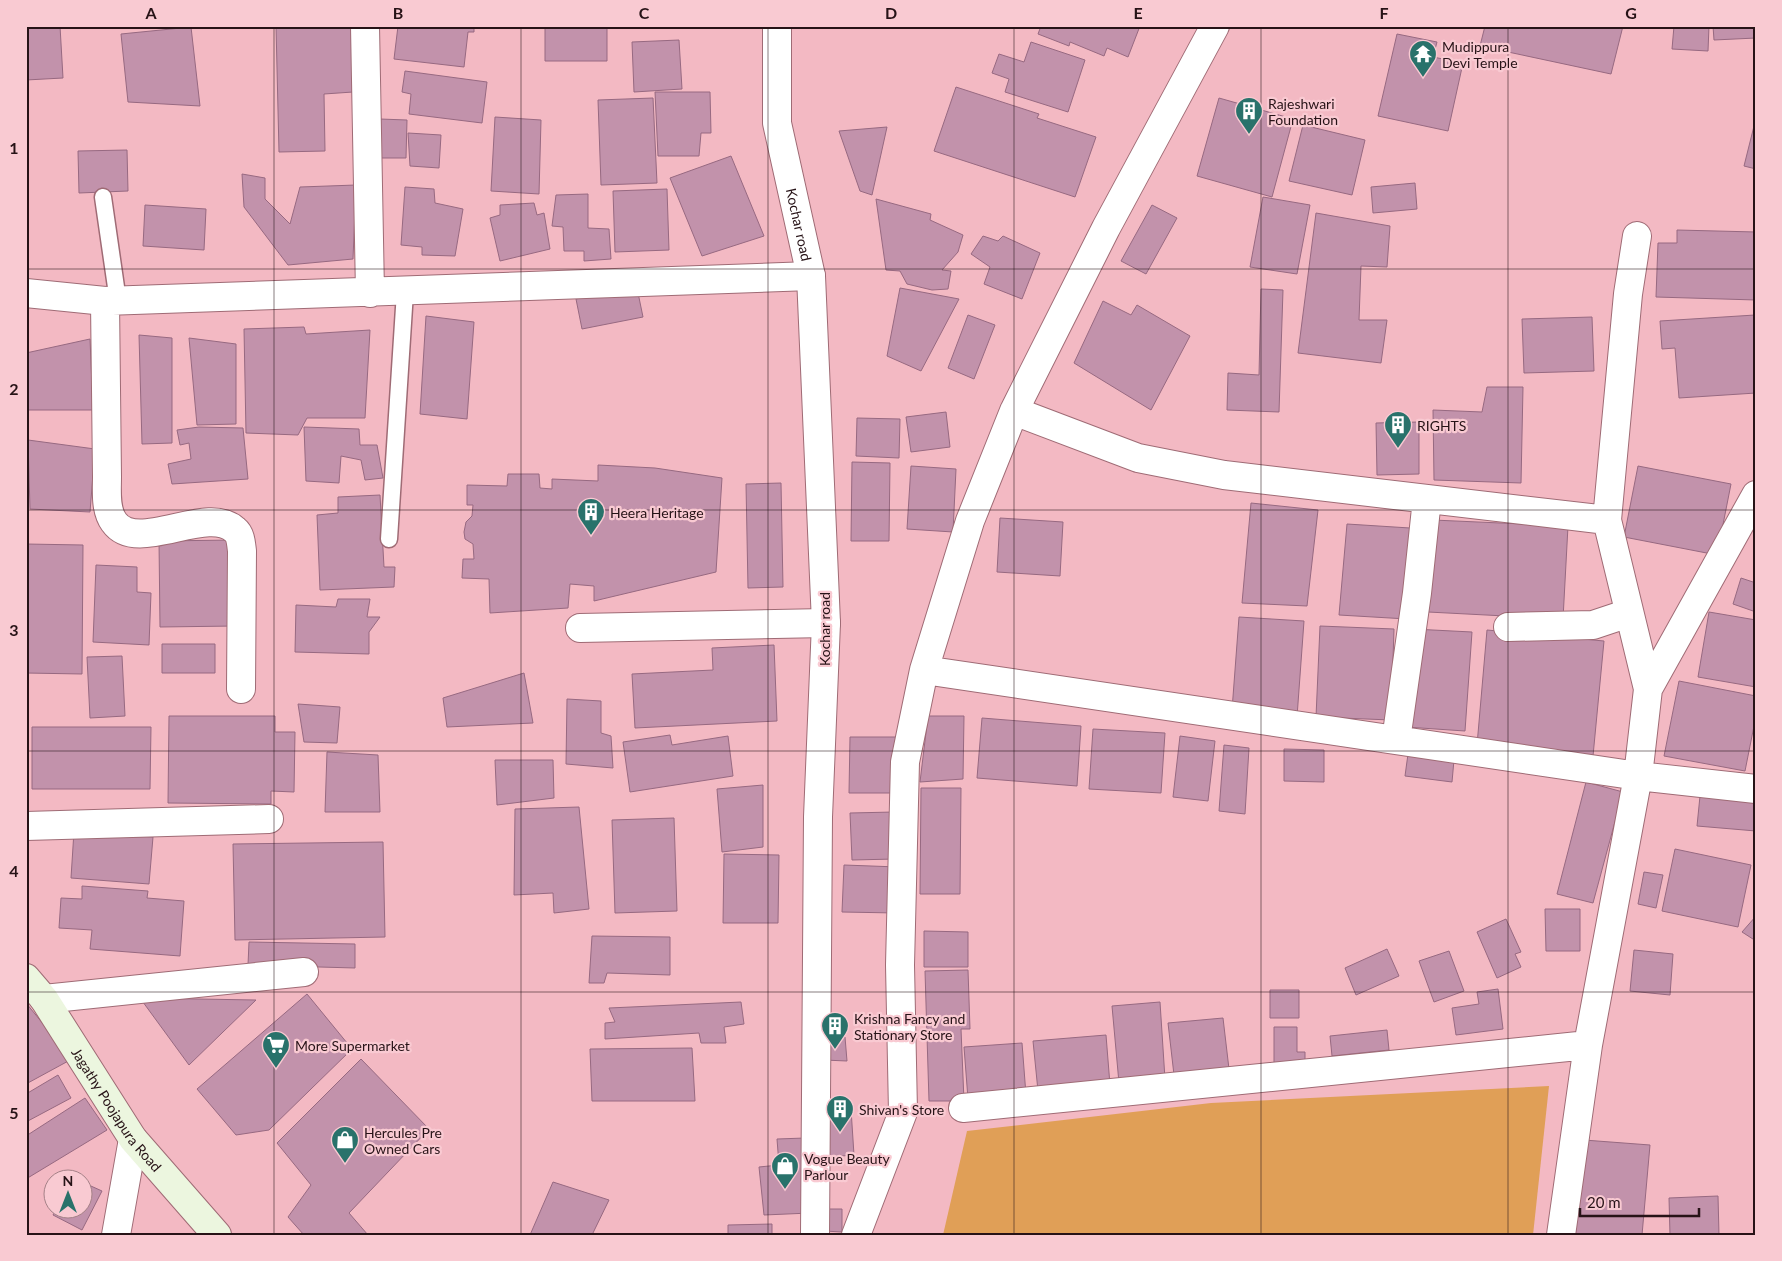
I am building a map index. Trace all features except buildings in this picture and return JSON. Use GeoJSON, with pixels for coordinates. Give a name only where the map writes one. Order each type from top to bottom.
{"type":"FeatureCollection","features":[{"type":"Feature","properties":{"kind":"main road","name":"Jagathy Poojapura Road"},"geometry":{"type":"LineString","coordinates":[[26,978],[44,999],[133,1139],[217,1235]]}},
{"type":"Feature","properties":{"kind":"street"},"geometry":{"type":"LineString","coordinates":[[365,26],[370,293]]}},
{"type":"Feature","properties":{"kind":"street","name":"Kochar road"},"geometry":{"type":"LineString","coordinates":[[778,26],[778,123],[811,276],[826,623],[818,817],[815,1235]]}},
{"type":"Feature","properties":{"kind":"street"},"geometry":{"type":"LineString","coordinates":[[856,1235],[903,1112],[900,965],[905,762],[924,670],[970,521],[1014,411],[1106,228],[1215,26]]}},
{"type":"Feature","properties":{"kind":"street"},"geometry":{"type":"LineString","coordinates":[[1561,1235],[1588,1044],[1638,776],[1648,689],[1607,520],[1628,294],[1637,236]]}},
{"type":"Feature","properties":{"kind":"street"},"geometry":{"type":"LineString","coordinates":[[26,293],[111,301],[811,276]]}},
{"type":"Feature","properties":{"kind":"street"},"geometry":{"type":"LineString","coordinates":[[111,301],[107,477],[108,504],[113,522],[122,530],[141,535],[182,526],[214,522],[235,530],[240,538],[242,551],[241,689]]}},
{"type":"Feature","properties":{"kind":"street"},"geometry":{"type":"LineString","coordinates":[[1014,411],[1138,458],[1224,475],[1607,520]]}},
{"type":"Feature","properties":{"kind":"street"},"geometry":{"type":"LineString","coordinates":[[1648,689],[1756,495]]}},
{"type":"Feature","properties":{"kind":"street"},"geometry":{"type":"LineString","coordinates":[[1396,740],[1418,593],[1427,499]]}},
{"type":"Feature","properties":{"kind":"street"},"geometry":{"type":"LineString","coordinates":[[1508,627],[1593,625],[1630,613]]}},
{"type":"Feature","properties":{"kind":"street"},"geometry":{"type":"LineString","coordinates":[[580,628],[826,623]]}},
{"type":"Feature","properties":{"kind":"street"},"geometry":{"type":"LineString","coordinates":[[924,670],[1638,776],[1756,789]]}},
{"type":"Feature","properties":{"kind":"street"},"geometry":{"type":"LineString","coordinates":[[26,826],[269,819]]}},
{"type":"Feature","properties":{"kind":"street"},"geometry":{"type":"LineString","coordinates":[[44,999],[304,972]]}},
{"type":"Feature","properties":{"kind":"street"},"geometry":{"type":"LineString","coordinates":[[963,1108],[1588,1044]]}},
{"type":"Feature","properties":{"kind":"street"},"geometry":{"type":"LineString","coordinates":[[116,1235],[133,1139]]}},
{"type":"Feature","properties":{"kind":"lane"},"geometry":{"type":"LineString","coordinates":[[103,197],[111,301]]}},
{"type":"Feature","properties":{"kind":"lane"},"geometry":{"type":"LineString","coordinates":[[389,540],[405,292]]}},
{"type":"Feature","properties":{"kind":"shaded area"},"geometry":{"type":"Polygon","coordinates":[[[1549,1086],[1533,1235],[943,1235],[967,1131],[1211,1103],[1549,1086]]]}},
{"type":"Feature","properties":{"kind":"place","name":"Mudippura Devi Temple"},"geometry":{"type":"Point","coordinates":[1423,78]}},
{"type":"Feature","properties":{"kind":"place","name":"Rajeshwari Foundation"},"geometry":{"type":"Point","coordinates":[1249,135]}},
{"type":"Feature","properties":{"kind":"place","name":"RIGHTS"},"geometry":{"type":"Point","coordinates":[1398,449]}},
{"type":"Feature","properties":{"kind":"place","name":"Heera Heritage"},"geometry":{"type":"Point","coordinates":[591,536]}},
{"type":"Feature","properties":{"kind":"place","name":"Krishna Fancy and Stationary Store"},"geometry":{"type":"Point","coordinates":[835,1050]}},
{"type":"Feature","properties":{"kind":"place","name":"More Supermarket"},"geometry":{"type":"Point","coordinates":[276,1069]}},
{"type":"Feature","properties":{"kind":"place","name":"Shivan's Store"},"geometry":{"type":"Point","coordinates":[840,1133]}},
{"type":"Feature","properties":{"kind":"place","name":"Hercules Pre Owned Cars"},"geometry":{"type":"Point","coordinates":[345,1164]}},
{"type":"Feature","properties":{"kind":"place","name":"Vogue Beauty Parlour"},"geometry":{"type":"Point","coordinates":[785,1190]}}]}
